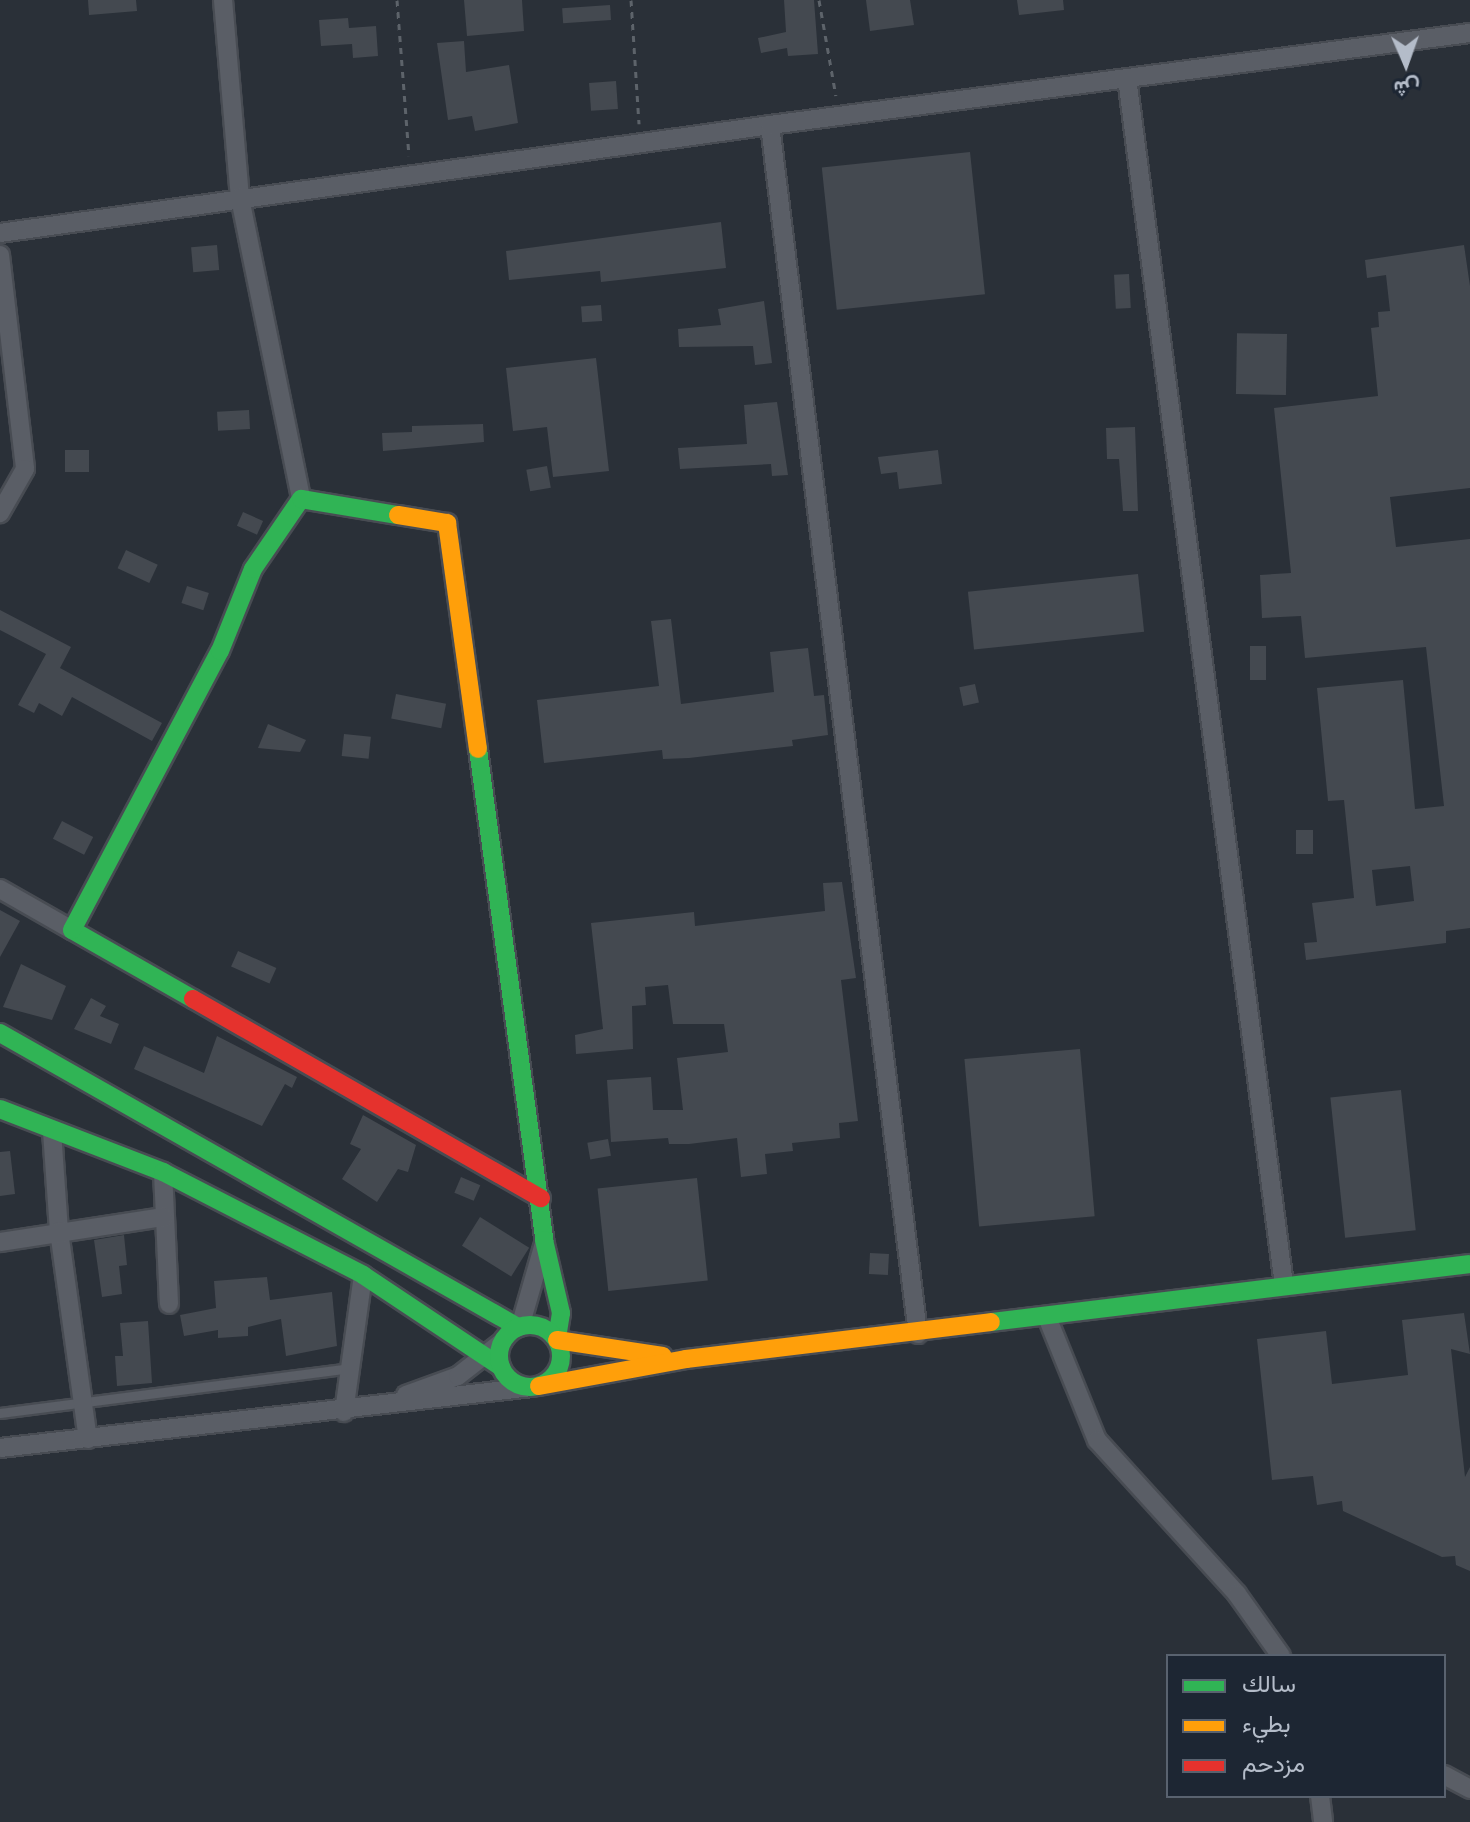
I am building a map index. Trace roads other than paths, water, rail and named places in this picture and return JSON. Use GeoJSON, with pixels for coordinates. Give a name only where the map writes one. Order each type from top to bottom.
{"type":"FeatureCollection","features":[{"type":"Feature","properties":{"kind":"street"},"geometry":{"type":"LineString","coordinates":[[72,930],[220,651],[253,569],[301,499],[240,198],[223,0]]}},
{"type":"Feature","properties":{"kind":"street"},"geometry":{"type":"LineString","coordinates":[[0,233],[770,125],[1470,33]]}},
{"type":"Feature","properties":{"kind":"street"},"geometry":{"type":"LineString","coordinates":[[1127,78],[1284,1286]]}},
{"type":"Feature","properties":{"kind":"street"},"geometry":{"type":"LineString","coordinates":[[770,125],[918,1334]]}},
{"type":"Feature","properties":{"kind":"street"},"geometry":{"type":"LineString","coordinates":[[0,255],[25,469],[0,513]]}},
{"type":"Feature","properties":{"kind":"street"},"geometry":{"type":"LineString","coordinates":[[301,499],[447,523],[541,1198],[544,1240],[561,1313],[557,1340],[560,1368],[536,1387]]}},
{"type":"Feature","properties":{"kind":"street"},"geometry":{"type":"LineString","coordinates":[[0,889],[541,1198]]}},
{"type":"Feature","properties":{"kind":"street"},"geometry":{"type":"LineString","coordinates":[[0,1033],[519,1327],[541,1326],[557,1340],[686,1359]]}},
{"type":"Feature","properties":{"kind":"street"},"geometry":{"type":"LineString","coordinates":[[0,1109],[163,1172],[363,1275],[485,1355],[501,1367],[513,1382],[536,1387]]}},
{"type":"Feature","properties":{"kind":"street"},"geometry":{"type":"LineString","coordinates":[[52,1131],[59,1231],[88,1439]]}},
{"type":"Feature","properties":{"kind":"street"},"geometry":{"type":"LineString","coordinates":[[163,1172],[169,1304]]}},
{"type":"Feature","properties":{"kind":"street"},"geometry":{"type":"LineString","coordinates":[[0,1242],[163,1217]]}},
{"type":"Feature","properties":{"kind":"street"},"geometry":{"type":"LineString","coordinates":[[353,1410],[448,1381],[519,1327],[544,1240]]}},
{"type":"Feature","properties":{"kind":"street"},"geometry":{"type":"LineString","coordinates":[[0,1448],[353,1410],[536,1387],[686,1359],[918,1334],[1470,1264]]}},
{"type":"Feature","properties":{"kind":"street"},"geometry":{"type":"LineString","coordinates":[[353,1410],[349,1368],[363,1275]]}},
{"type":"Feature","properties":{"kind":"street"},"geometry":{"type":"LineString","coordinates":[[463,1340],[477,1339],[487,1330],[487,1310]]}},
{"type":"Feature","properties":{"kind":"street"},"geometry":{"type":"LineString","coordinates":[[1047,1317],[1097,1440],[1237,1594],[1280,1654]]}},
{"type":"Feature","properties":{"kind":"street"},"geometry":{"type":"LineString","coordinates":[[501,1367],[503,1341]]}},
{"type":"Feature","properties":{"kind":"street"},"geometry":{"type":"LineString","coordinates":[[1446,1776],[1470,1789]]}},
{"type":"Feature","properties":{"kind":"street"},"geometry":{"type":"LineString","coordinates":[[1320,1798],[1323,1822]]}},
{"type":"Feature","properties":{"kind":"lane"},"geometry":{"type":"LineString","coordinates":[[0,1413],[349,1368]]}}]}
